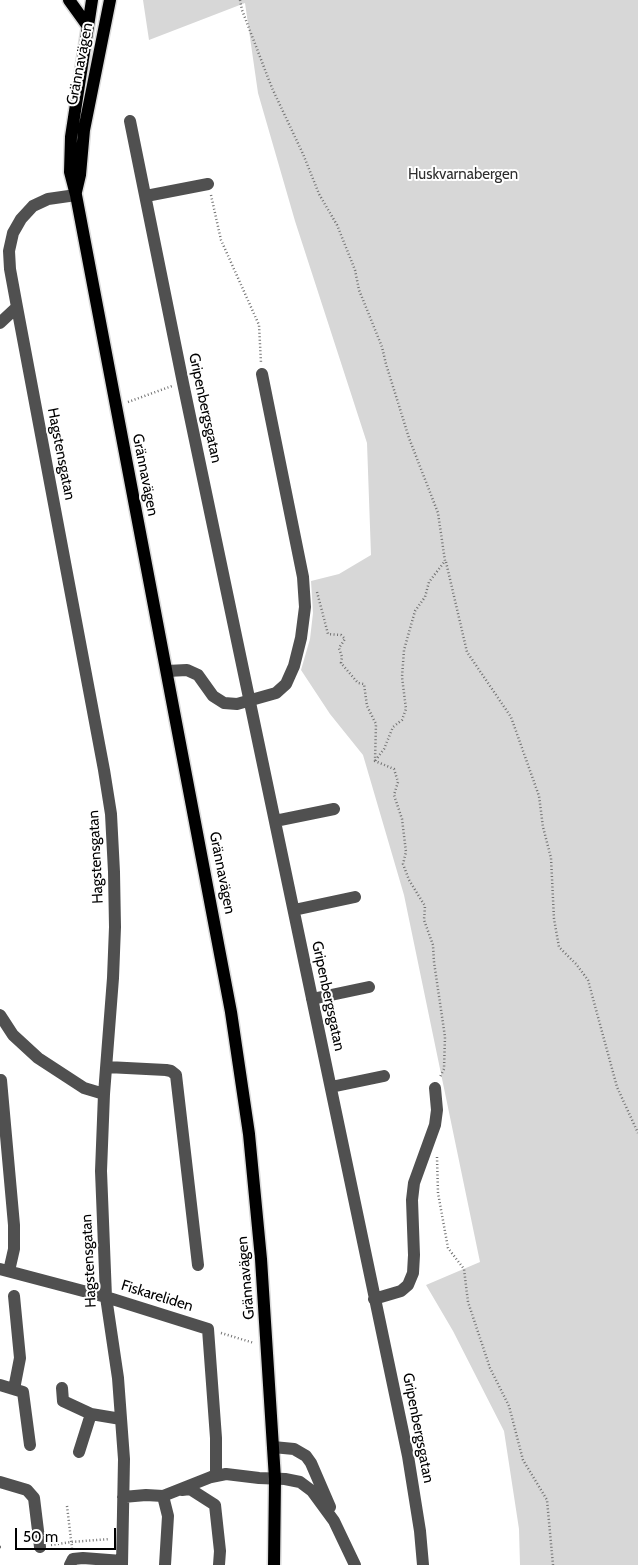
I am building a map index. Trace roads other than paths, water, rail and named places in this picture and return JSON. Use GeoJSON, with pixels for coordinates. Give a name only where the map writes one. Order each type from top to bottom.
{"type":"FeatureCollection","features":[{"type":"Feature","properties":{"kind":"main road"},"geometry":{"type":"LineString","coordinates":[[69,0],[87,25]]}},
{"type":"Feature","properties":{"kind":"main road","name":"Grännavägen"},"geometry":{"type":"LineString","coordinates":[[92,0],[70,145],[70,172],[76,195],[231,1012],[249,1134],[268,1346],[275,1479],[274,1565]]}},
{"type":"Feature","properties":{"kind":"main road","name":"Grännavägen"},"geometry":{"type":"LineString","coordinates":[[76,195],[80,175],[84,130],[110,0]]}},
{"type":"Feature","properties":{"kind":"street","name":"Gripenbergsgatan"},"geometry":{"type":"LineString","coordinates":[[130,121],[408,1456],[420,1531],[423,1565]]}},
{"type":"Feature","properties":{"kind":"street"},"geometry":{"type":"LineString","coordinates":[[146,196],[208,184]]}},
{"type":"Feature","properties":{"kind":"street","name":"Hagstensgatan"},"geometry":{"type":"LineString","coordinates":[[76,195],[48,199],[33,206],[13,233],[9,251],[10,269],[17,308],[111,814],[115,927],[101,1170],[106,1297],[118,1378],[124,1459],[122,1563]]}},
{"type":"Feature","properties":{"kind":"street"},"geometry":{"type":"LineString","coordinates":[[0,324],[17,308]]}},
{"type":"Feature","properties":{"kind":"street"},"geometry":{"type":"LineString","coordinates":[[167,671],[187,670],[198,675],[213,696],[224,703],[237,704],[276,693],[286,684],[294,666],[301,638],[304,607],[303,583],[262,374]]}},
{"type":"Feature","properties":{"kind":"street"},"geometry":{"type":"LineString","coordinates":[[275,821],[334,809]]}},
{"type":"Feature","properties":{"kind":"street"},"geometry":{"type":"LineString","coordinates":[[294,910],[355,898]]}},
{"type":"Feature","properties":{"kind":"street"},"geometry":{"type":"LineString","coordinates":[[312,999],[369,987]]}},
{"type":"Feature","properties":{"kind":"street"},"geometry":{"type":"LineString","coordinates":[[0,1015],[13,1035],[38,1058],[84,1088],[104,1094]]}},
{"type":"Feature","properties":{"kind":"street"},"geometry":{"type":"LineString","coordinates":[[106,1067],[166,1070],[176,1075],[198,1265]]}},
{"type":"Feature","properties":{"kind":"street"},"geometry":{"type":"LineString","coordinates":[[331,1087],[384,1076]]}},
{"type":"Feature","properties":{"kind":"street","name":"Fiskareliden"},"geometry":{"type":"LineString","coordinates":[[1,1080],[14,1225],[14,1248],[5,1270],[106,1297],[208,1330],[216,1438],[216,1476]]}},
{"type":"Feature","properties":{"kind":"street"},"geometry":{"type":"LineString","coordinates":[[374,1298],[401,1291],[408,1285],[413,1273],[412,1200],[414,1183],[435,1125],[437,1110],[435,1088]]}},
{"type":"Feature","properties":{"kind":"street"},"geometry":{"type":"LineString","coordinates":[[14,1296],[20,1358],[14,1389]]}},
{"type":"Feature","properties":{"kind":"street"},"geometry":{"type":"LineString","coordinates":[[0,1385],[23,1392],[30,1445]]}},
{"type":"Feature","properties":{"kind":"street"},"geometry":{"type":"LineString","coordinates":[[62,1388],[63,1400],[91,1414],[121,1419]]}},
{"type":"Feature","properties":{"kind":"street"},"geometry":{"type":"LineString","coordinates":[[79,1452],[91,1414]]}},
{"type":"Feature","properties":{"kind":"street"},"geometry":{"type":"LineString","coordinates":[[273,1447],[294,1448],[306,1456],[329,1502],[334,1521]]}},
{"type":"Feature","properties":{"kind":"street"},"geometry":{"type":"LineString","coordinates":[[123,1497],[163,1496],[226,1474],[300,1482],[312,1491],[334,1521],[356,1565]]}},
{"type":"Feature","properties":{"kind":"street"},"geometry":{"type":"LineString","coordinates":[[0,1482],[27,1490],[34,1498],[40,1547]]}},
{"type":"Feature","properties":{"kind":"street"},"geometry":{"type":"LineString","coordinates":[[179,1490],[190,1489],[215,1506],[220,1550],[219,1565]]}},
{"type":"Feature","properties":{"kind":"street"},"geometry":{"type":"LineString","coordinates":[[163,1496],[168,1516],[165,1565]]}},
{"type":"Feature","properties":{"kind":"street"},"geometry":{"type":"LineString","coordinates":[[72,1562],[83,1558],[122,1563]]}},
{"type":"Feature","properties":{"kind":"park label","name":"Huskvarnabergen"},"geometry":{"type":"Point","coordinates":[463,175]}}]}
